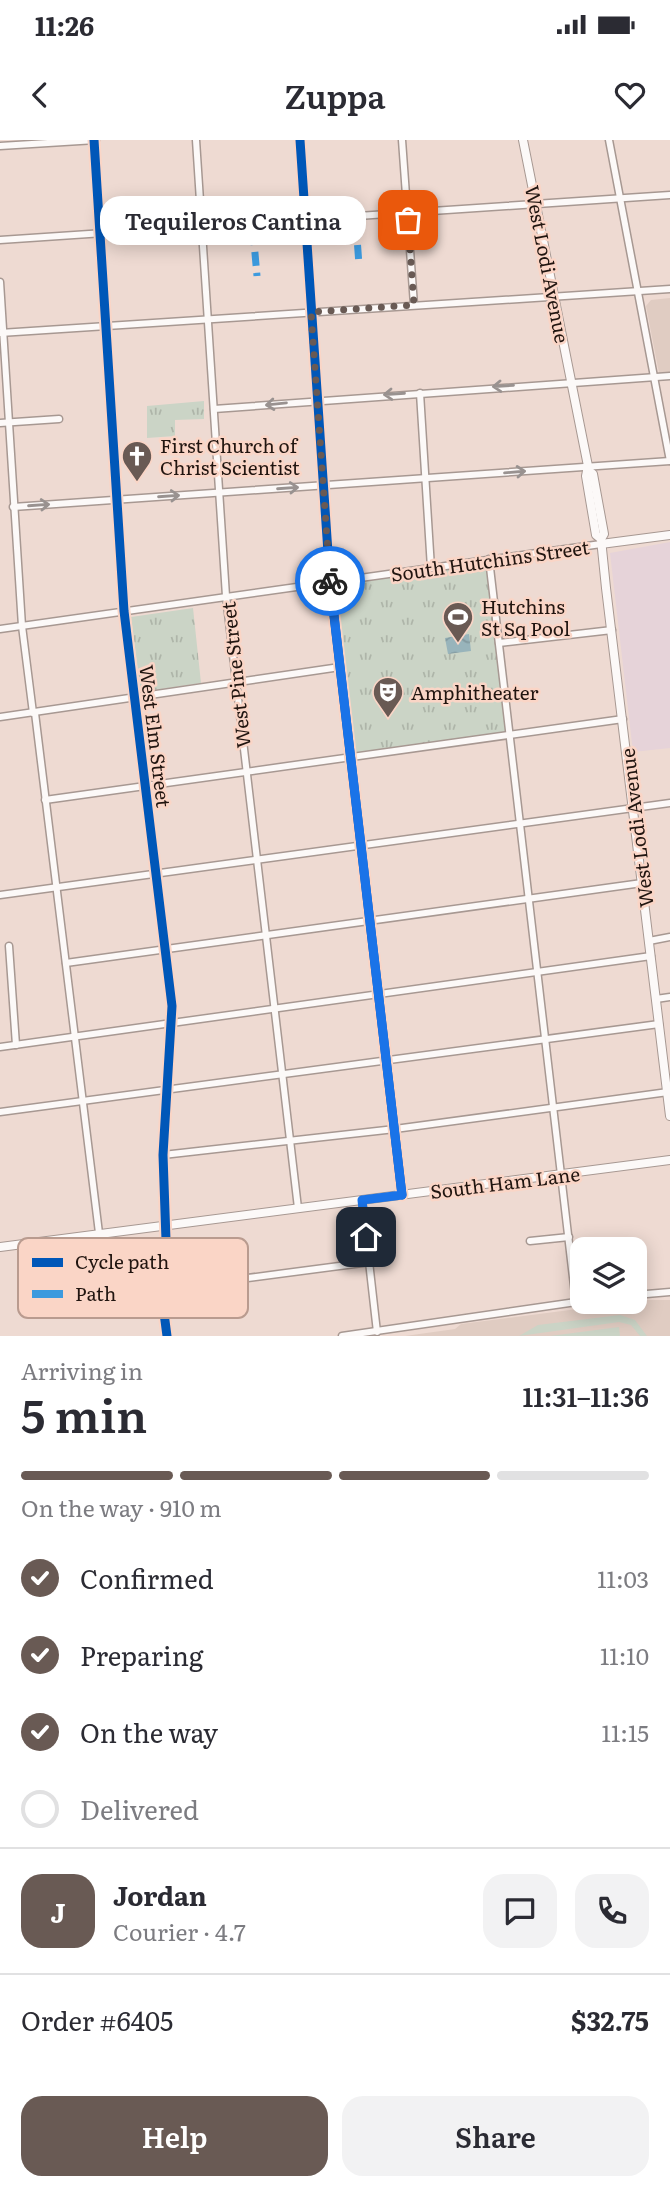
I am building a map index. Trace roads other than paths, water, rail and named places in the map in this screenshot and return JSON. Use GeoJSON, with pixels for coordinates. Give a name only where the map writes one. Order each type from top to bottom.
{"type":"FeatureCollection","features":[{"type":"Feature","properties":{"kind":"main road","name":"West Lodi Avenue"},"geometry":{"type":"LineString","coordinates":[[523,140],[589,469],[586,476],[596,535],[601,542],[668,1081],[670,1116]]}},
{"type":"Feature","properties":{"kind":"main road","name":"South Hutchins Street"},"geometry":{"type":"LineString","coordinates":[[601,542],[670,535]]}},
{"type":"Feature","properties":{"kind":"main road","name":"South Ham Lane"},"geometry":{"type":"LineString","coordinates":[[64,1238],[670,1160]]}},
{"type":"Feature","properties":{"kind":"main road","name":"South Ham Lane"},"geometry":{"type":"LineString","coordinates":[[0,1247],[18,1244]]}},
{"type":"Feature","properties":{"kind":"street"},"geometry":{"type":"LineString","coordinates":[[0,146],[94,140]]}},
{"type":"Feature","properties":{"kind":"street","name":"West Elm Street"},"geometry":{"type":"LineString","coordinates":[[94,140],[124,611],[166,949],[172,1023],[163,1155],[165,1238]]}},
{"type":"Feature","properties":{"kind":"street","name":"West Pine Street"},"geometry":{"type":"LineString","coordinates":[[196,140],[226,596],[298,1208]]}},
{"type":"Feature","properties":{"kind":"street"},"geometry":{"type":"LineString","coordinates":[[300,140],[330,582],[402,1195]]}},
{"type":"Feature","properties":{"kind":"street"},"geometry":{"type":"LineString","coordinates":[[402,140],[414,305]]}},
{"type":"Feature","properties":{"kind":"street"},"geometry":{"type":"LineString","coordinates":[[13,506],[589,469],[670,461],[609,140]]}},
{"type":"Feature","properties":{"kind":"street"},"geometry":{"type":"LineString","coordinates":[[0,240],[670,195]]}},
{"type":"Feature","properties":{"kind":"street"},"geometry":{"type":"LineString","coordinates":[[0,282],[22,626],[99,1233]]}},
{"type":"Feature","properties":{"kind":"street"},"geometry":{"type":"LineString","coordinates":[[2,332],[670,289]]}},
{"type":"Feature","properties":{"kind":"street"},"geometry":{"type":"LineString","coordinates":[[214,409],[670,376]]}},
{"type":"Feature","properties":{"kind":"street"},"geometry":{"type":"LineString","coordinates":[[420,393],[431,568]]}},
{"type":"Feature","properties":{"kind":"street"},"geometry":{"type":"LineString","coordinates":[[0,423],[59,419]]}},
{"type":"Feature","properties":{"kind":"street","name":"South Hutchins Street"},"geometry":{"type":"LineString","coordinates":[[0,629],[601,542]]}},
{"type":"Feature","properties":{"kind":"street"},"geometry":{"type":"LineString","coordinates":[[489,559],[570,1244]]}},
{"type":"Feature","properties":{"kind":"street"},"geometry":{"type":"LineString","coordinates":[[499,643],[612,630]]}},
{"type":"Feature","properties":{"kind":"street"},"geometry":{"type":"LineString","coordinates":[[0,717],[340,667]]}},
{"type":"Feature","properties":{"kind":"street"},"geometry":{"type":"LineString","coordinates":[[46,800],[623,719]]}},
{"type":"Feature","properties":{"kind":"street"},"geometry":{"type":"LineString","coordinates":[[0,895],[670,803]]}},
{"type":"Feature","properties":{"kind":"street"},"geometry":{"type":"LineString","coordinates":[[66,963],[642,883]]}},
{"type":"Feature","properties":{"kind":"street"},"geometry":{"type":"LineString","coordinates":[[649,941],[670,937]]}},
{"type":"Feature","properties":{"kind":"street"},"geometry":{"type":"LineString","coordinates":[[9,946],[16,1045]]}},
{"type":"Feature","properties":{"kind":"street"},"geometry":{"type":"LineString","coordinates":[[0,1047],[651,956]]}},
{"type":"Feature","properties":{"kind":"street"},"geometry":{"type":"LineString","coordinates":[[656,999],[670,997]]}},
{"type":"Feature","properties":{"kind":"street"},"geometry":{"type":"LineString","coordinates":[[0,1112],[659,1024]]}},
{"type":"Feature","properties":{"kind":"street"},"geometry":{"type":"LineString","coordinates":[[163,1155],[395,1129],[668,1092]]}},
{"type":"Feature","properties":{"kind":"street"},"geometry":{"type":"LineString","coordinates":[[362,1200],[377,1332]]}},
{"type":"Feature","properties":{"kind":"street"},"geometry":{"type":"LineString","coordinates":[[530,1241],[569,1237]]}},
{"type":"Feature","properties":{"kind":"street"},"geometry":{"type":"LineString","coordinates":[[248,1278],[370,1262]]}},
{"type":"Feature","properties":{"kind":"street"},"geometry":{"type":"LineString","coordinates":[[647,1294],[670,1292]]}},
{"type":"Feature","properties":{"kind":"street"},"geometry":{"type":"LineString","coordinates":[[342,1336],[570,1303]]}},
{"type":"Feature","properties":{"kind":"street","name":"West Elm Street"},"geometry":{"type":"LineString","coordinates":[[165,1318],[167,1336]]}},
{"type":"Feature","properties":{"kind":"water","name":"Hutchins St Sq Pool"},"geometry":{"type":"Polygon","coordinates":[[[469,634],[471,651],[448,654],[445,638],[469,634]]]}},
{"type":"Feature","properties":{"kind":"place","name":"Tequileros Cantina"},"geometry":{"type":"Point","coordinates":[408,220]}},
{"type":"Feature","properties":{"kind":"place","name":"First Church of Christ Scientist"},"geometry":{"type":"Point","coordinates":[137,483]}},
{"type":"Feature","properties":{"kind":"place","name":"Hutchins St Sq Pool"},"geometry":{"type":"Point","coordinates":[458,644]}},
{"type":"Feature","properties":{"kind":"place","name":"Amphitheater"},"geometry":{"type":"Point","coordinates":[388,719]}}]}
